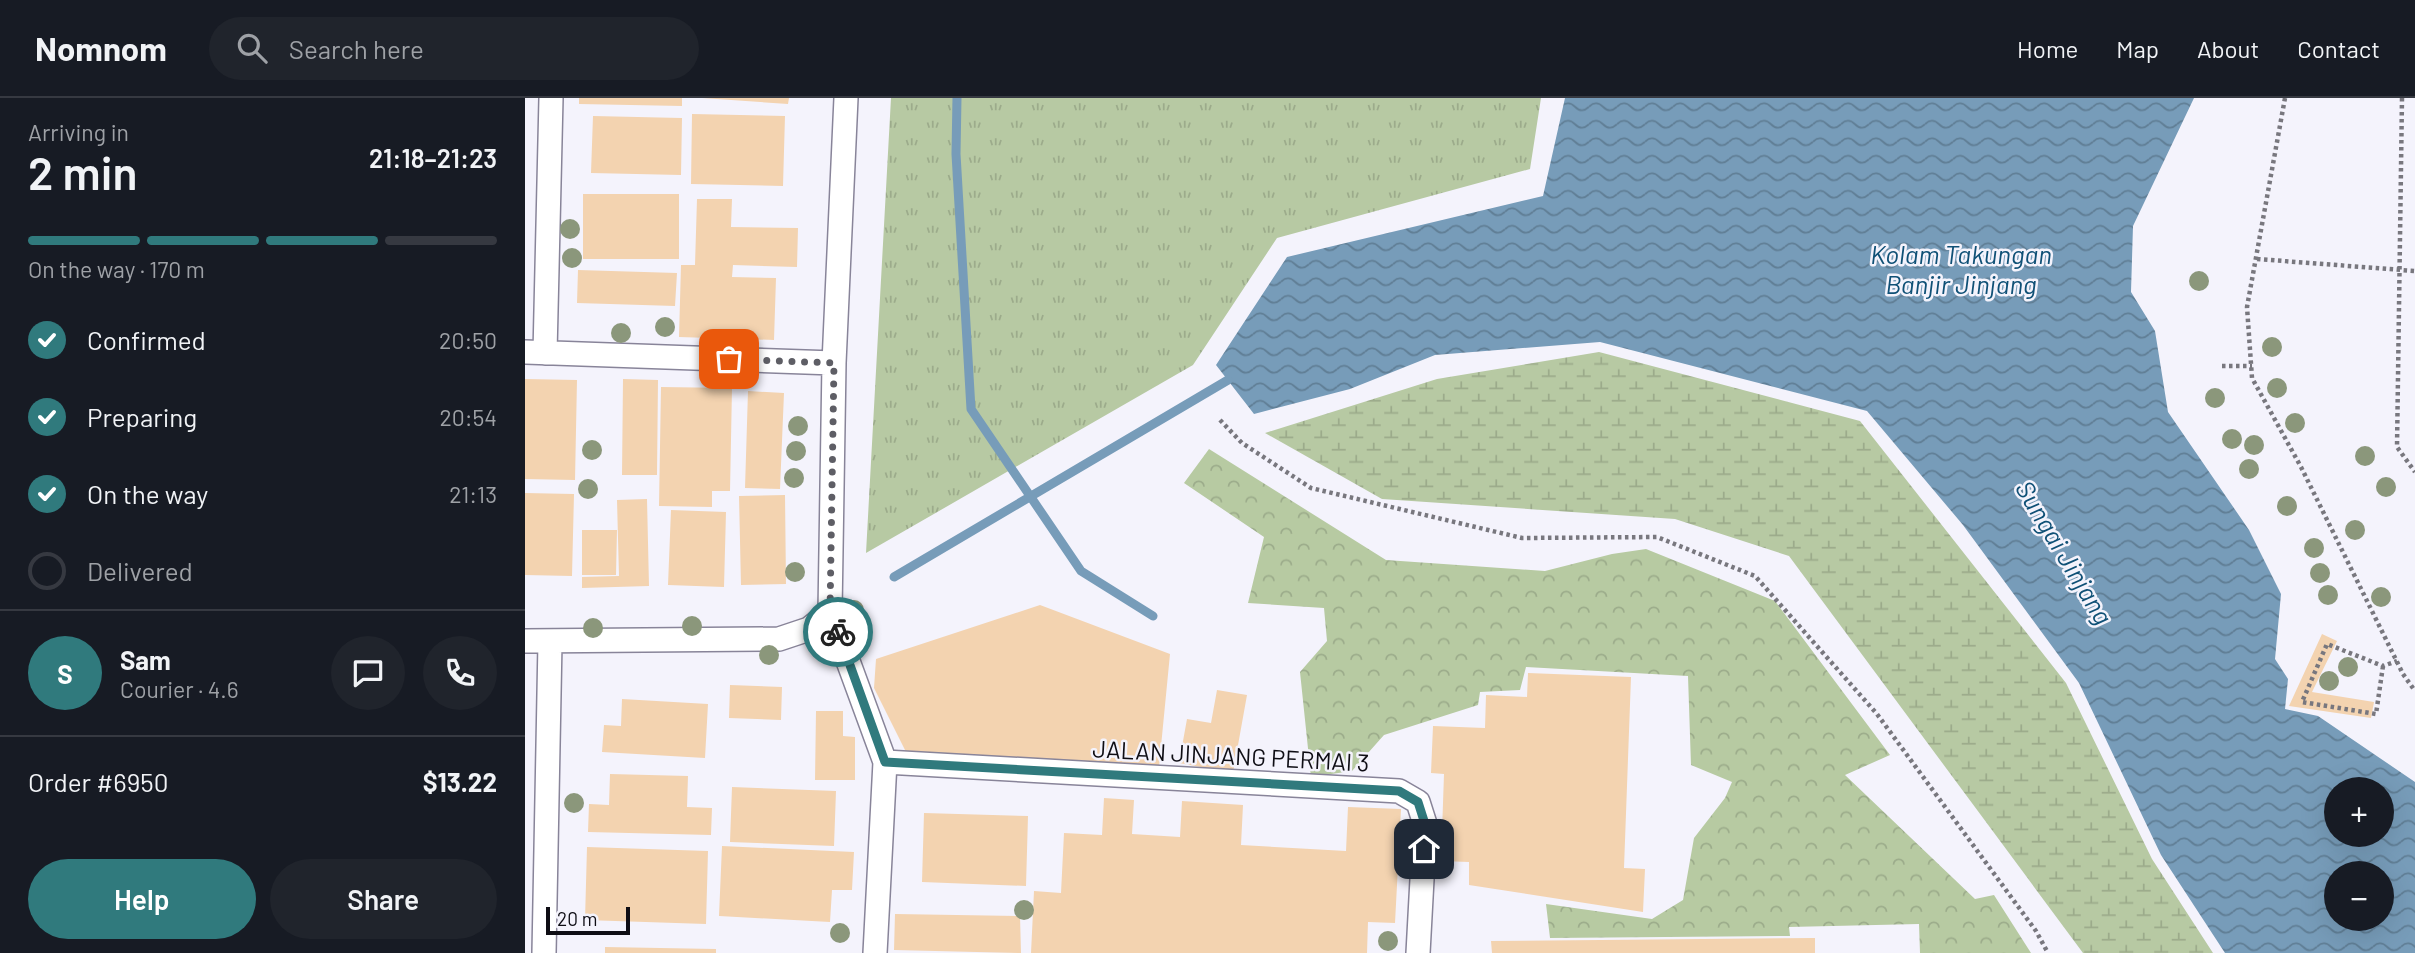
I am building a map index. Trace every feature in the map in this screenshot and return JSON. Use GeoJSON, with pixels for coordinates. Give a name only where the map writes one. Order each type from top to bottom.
{"type":"FeatureCollection","features":[{"type":"Feature","properties":{"kind":"street"},"geometry":{"type":"LineString","coordinates":[[551,98],[535,352],[834,363]]}},
{"type":"Feature","properties":{"kind":"street"},"geometry":{"type":"LineString","coordinates":[[846,98],[834,363],[830,612],[885,762],[875,953]]}},
{"type":"Feature","properties":{"kind":"street"},"geometry":{"type":"LineString","coordinates":[[525,641],[779,639],[809,629],[830,612]]}},
{"type":"Feature","properties":{"kind":"street"},"geometry":{"type":"LineString","coordinates":[[544,953],[550,642]]}},
{"type":"Feature","properties":{"kind":"street","name":"JALAN JINJANG PERMAI 3"},"geometry":{"type":"LineString","coordinates":[[885,762],[1399,791],[1418,802],[1425,824],[1417,953]]}},
{"type":"Feature","properties":{"kind":"path"},"geometry":{"type":"LineString","coordinates":[[2285,98],[2247,307],[2252,378],[2397,661],[2415,691]]}},
{"type":"Feature","properties":{"kind":"path"},"geometry":{"type":"LineString","coordinates":[[2402,98],[2397,447],[2415,472]]}},
{"type":"Feature","properties":{"kind":"path"},"geometry":{"type":"LineString","coordinates":[[2257,258],[2415,271]]}},
{"type":"Feature","properties":{"kind":"path"},"geometry":{"type":"LineString","coordinates":[[2223,366],[2252,366]]}},
{"type":"Feature","properties":{"kind":"path"},"geometry":{"type":"LineString","coordinates":[[1220,421],[1242,443],[1311,488],[1522,538],[1657,537],[1755,576],[1877,715],[2036,931],[2048,953]]}},
{"type":"Feature","properties":{"kind":"path"},"geometry":{"type":"LineString","coordinates":[[2383,666],[2376,714],[2302,702],[2327,644],[2383,666],[2397,661]]}},
{"type":"Feature","properties":{"kind":"green space"},"geometry":{"type":"Polygon","coordinates":[[[891,98],[1541,98],[1530,169],[1277,238],[1193,365],[866,553],[891,98]]]}},
{"type":"Feature","properties":{"kind":"green space"},"geometry":{"type":"Polygon","coordinates":[[[1599,352],[1860,421],[2066,683],[2152,859],[2213,953],[2083,953],[1789,556],[1675,519],[1382,499],[1265,433],[1437,379],[1599,352]]]}},
{"type":"Feature","properties":{"kind":"green space"},"geometry":{"type":"Polygon","coordinates":[[[1209,449],[1386,560],[1545,571],[1612,554],[1646,549],[1775,601],[1890,755],[1845,775],[1975,899],[1994,895],[2031,953],[1920,953],[1919,924],[1789,927],[1790,936],[1550,938],[1546,904],[1652,919],[1683,900],[1694,838],[1725,798],[1732,782],[1691,765],[1688,676],[1526,667],[1520,690],[1480,692],[1478,705],[1384,735],[1352,771],[1311,777],[1300,672],[1327,641],[1324,608],[1248,603],[1264,537],[1184,483],[1209,449]]]}},
{"type":"Feature","properties":{"kind":"water","name":"Kolam Takungan Banjir Jinjang"},"geometry":{"type":"Polygon","coordinates":[[[1565,98],[2194,98],[2133,226],[2131,292],[2155,331],[2168,412],[2249,530],[2281,594],[2275,659],[2288,679],[2285,709],[2318,716],[2415,782],[2415,953],[2225,953],[2161,855],[2079,683],[1963,525],[1867,411],[1600,342],[1435,355],[1350,389],[1254,414],[1216,365],[1287,257],[1543,196],[1565,98]]]}},
{"type":"Feature","properties":{"kind":"building"},"geometry":{"type":"Polygon","coordinates":[[[579,98],[682,98],[682,106],[579,104],[579,98]]]}},
{"type":"Feature","properties":{"kind":"building"},"geometry":{"type":"Polygon","coordinates":[[[702,98],[789,98],[788,104],[702,98]]]}},
{"type":"Feature","properties":{"kind":"building"},"geometry":{"type":"Polygon","coordinates":[[[692,114],[785,116],[783,186],[691,184],[692,114]]]}},
{"type":"Feature","properties":{"kind":"building"},"geometry":{"type":"Polygon","coordinates":[[[593,116],[682,118],[681,175],[591,173],[593,116]]]}},
{"type":"Feature","properties":{"kind":"building"},"geometry":{"type":"Polygon","coordinates":[[[583,194],[679,194],[679,259],[583,259],[583,194]]]}},
{"type":"Feature","properties":{"kind":"building"},"geometry":{"type":"Polygon","coordinates":[[[697,199],[732,199],[731,227],[798,228],[797,267],[733,265],[732,277],[776,278],[774,340],[679,337],[681,265],[695,265],[697,199]]]}},
{"type":"Feature","properties":{"kind":"building"},"geometry":{"type":"Polygon","coordinates":[[[578,270],[677,273],[675,306],[577,303],[578,270]]]}},
{"type":"Feature","properties":{"kind":"building"},"geometry":{"type":"Polygon","coordinates":[[[525,379],[577,380],[575,480],[525,479],[525,379]]]}},
{"type":"Feature","properties":{"kind":"building"},"geometry":{"type":"Polygon","coordinates":[[[623,379],[658,380],[657,475],[622,475],[623,379]]]}},
{"type":"Feature","properties":{"kind":"building"},"geometry":{"type":"Polygon","coordinates":[[[661,387],[732,388],[730,491],[712,491],[712,507],[659,506],[661,387]]]}},
{"type":"Feature","properties":{"kind":"building"},"geometry":{"type":"Polygon","coordinates":[[[748,391],[784,393],[780,489],[745,488],[748,391]]]}},
{"type":"Feature","properties":{"kind":"building"},"geometry":{"type":"Polygon","coordinates":[[[525,493],[574,494],[572,576],[525,575],[525,493]]]}},
{"type":"Feature","properties":{"kind":"building"},"geometry":{"type":"Polygon","coordinates":[[[785,495],[786,584],[741,585],[739,496],[785,495]]]}},
{"type":"Feature","properties":{"kind":"building"},"geometry":{"type":"Polygon","coordinates":[[[647,499],[649,586],[582,588],[582,577],[619,576],[617,500],[647,499]]]}},
{"type":"Feature","properties":{"kind":"building"},"geometry":{"type":"Polygon","coordinates":[[[671,510],[726,512],[724,587],[668,585],[671,510]]]}},
{"type":"Feature","properties":{"kind":"building"},"geometry":{"type":"Polygon","coordinates":[[[582,530],[617,530],[616,575],[582,575],[582,530]]]}},
{"type":"Feature","properties":{"kind":"building"},"geometry":{"type":"Polygon","coordinates":[[[1040,605],[1170,654],[1159,767],[907,754],[874,688],[876,659],[1040,605]]]}},
{"type":"Feature","properties":{"kind":"building"},"geometry":{"type":"Polygon","coordinates":[[[2322,634],[2337,641],[2312,692],[2374,702],[2371,718],[2289,706],[2322,634]]]}},
{"type":"Feature","properties":{"kind":"building"},"geometry":{"type":"Polygon","coordinates":[[[1528,673],[1631,677],[1624,868],[1645,869],[1643,912],[1469,885],[1469,862],[1441,861],[1444,774],[1431,773],[1433,726],[1485,728],[1486,695],[1527,697],[1528,673]]]}},
{"type":"Feature","properties":{"kind":"building"},"geometry":{"type":"Polygon","coordinates":[[[730,685],[782,687],[781,720],[729,718],[730,685]]]}},
{"type":"Feature","properties":{"kind":"building"},"geometry":{"type":"Polygon","coordinates":[[[1217,690],[1247,695],[1233,773],[1179,763],[1187,719],[1211,723],[1217,690]]]}},
{"type":"Feature","properties":{"kind":"building"},"geometry":{"type":"Polygon","coordinates":[[[622,699],[708,704],[705,758],[602,752],[604,725],[621,726],[622,699]]]}},
{"type":"Feature","properties":{"kind":"building"},"geometry":{"type":"Polygon","coordinates":[[[816,711],[843,711],[843,736],[855,737],[855,780],[815,780],[816,711]]]}},
{"type":"Feature","properties":{"kind":"building"},"geometry":{"type":"Polygon","coordinates":[[[610,774],[688,776],[687,807],[712,808],[711,835],[588,832],[589,804],[609,805],[610,774]]]}},
{"type":"Feature","properties":{"kind":"building"},"geometry":{"type":"Polygon","coordinates":[[[732,787],[836,791],[834,846],[730,842],[732,787]]]}},
{"type":"Feature","properties":{"kind":"building"},"geometry":{"type":"Polygon","coordinates":[[[1104,798],[1134,800],[1132,834],[1180,837],[1182,801],[1243,805],[1241,845],[1346,851],[1348,807],[1401,809],[1395,923],[1368,922],[1367,953],[1031,953],[1034,891],[1061,893],[1064,833],[1102,835],[1104,798]]]}},
{"type":"Feature","properties":{"kind":"building"},"geometry":{"type":"Polygon","coordinates":[[[924,813],[1028,816],[1026,886],[922,882],[924,813]]]}},
{"type":"Feature","properties":{"kind":"building"},"geometry":{"type":"Polygon","coordinates":[[[722,846],[854,852],[852,890],[832,890],[830,922],[719,916],[722,846]]]}},
{"type":"Feature","properties":{"kind":"building"},"geometry":{"type":"Polygon","coordinates":[[[587,847],[708,851],[706,924],[585,920],[587,847]]]}},
{"type":"Feature","properties":{"kind":"building"},"geometry":{"type":"Polygon","coordinates":[[[895,914],[1020,916],[1021,953],[894,950],[895,914]]]}},
{"type":"Feature","properties":{"kind":"building"},"geometry":{"type":"Polygon","coordinates":[[[1815,938],[1815,953],[1492,953],[1491,941],[1815,938]]]}},
{"type":"Feature","properties":{"kind":"building"},"geometry":{"type":"Polygon","coordinates":[[[605,947],[716,949],[716,953],[605,953],[605,947]]]}},
{"type":"Feature","properties":{"kind":"waterway"},"geometry":{"type":"LineString","coordinates":[[957,98],[956,154],[971,409],[1081,571],[1153,616]]}},
{"type":"Feature","properties":{"kind":"waterway"},"geometry":{"type":"LineString","coordinates":[[894,577],[1228,380]]}},
{"type":"Feature","properties":{"kind":"way so far"},"geometry":{"type":"LineString","coordinates":[[729,359],[834,363],[830,612],[838,632]]}},
{"type":"Feature","properties":{"kind":"route"},"geometry":{"type":"LineString","coordinates":[[838,632],[885,762],[1399,791],[1418,802],[1425,824],[1424,849]]}},
{"type":"Feature","properties":{"kind":"water label","name":"Sungai Jinjang"},"geometry":{"type":"Point","coordinates":[2065,552]}}]}
